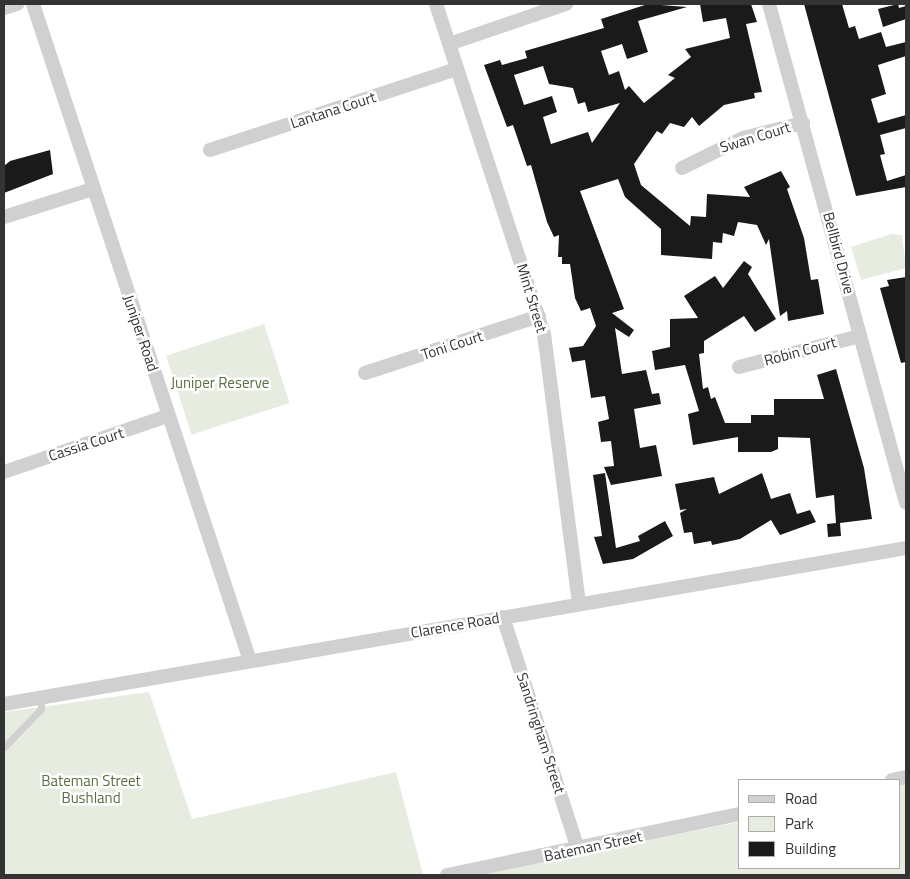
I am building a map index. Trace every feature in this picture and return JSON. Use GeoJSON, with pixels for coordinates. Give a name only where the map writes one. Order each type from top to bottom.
{"type":"FeatureCollection","features":[{"type":"Feature","properties":{"kind":"street"},"geometry":{"type":"LineString","coordinates":[[4,8],[17,4]]}},
{"type":"Feature","properties":{"kind":"street","name":"Juniper Road"},"geometry":{"type":"LineString","coordinates":[[33,4],[92,189],[250,661]]}},
{"type":"Feature","properties":{"kind":"street","name":"Mint Street"},"geometry":{"type":"LineString","coordinates":[[436,4],[539,316],[579,604]]}},
{"type":"Feature","properties":{"kind":"street"},"geometry":{"type":"LineString","coordinates":[[449,44],[566,4]]}},
{"type":"Feature","properties":{"kind":"street","name":"Bellbird Drive"},"geometry":{"type":"LineString","coordinates":[[769,4],[906,503]]}},
{"type":"Feature","properties":{"kind":"street","name":"Lantana Court"},"geometry":{"type":"LineString","coordinates":[[210,150],[457,69]]}},
{"type":"Feature","properties":{"kind":"street","name":"Swan Court"},"geometry":{"type":"LineString","coordinates":[[682,168],[743,138],[803,123]]}},
{"type":"Feature","properties":{"kind":"street"},"geometry":{"type":"LineString","coordinates":[[4,217],[92,189]]}},
{"type":"Feature","properties":{"kind":"street","name":"Toni Court"},"geometry":{"type":"LineString","coordinates":[[365,373],[539,316]]}},
{"type":"Feature","properties":{"kind":"street","name":"Robin Court"},"geometry":{"type":"LineString","coordinates":[[739,367],[860,336]]}},
{"type":"Feature","properties":{"kind":"street","name":"Cassia Court"},"geometry":{"type":"LineString","coordinates":[[4,472],[168,416]]}},
{"type":"Feature","properties":{"kind":"street","name":"Clarence Road"},"geometry":{"type":"LineString","coordinates":[[4,704],[906,548]]}},
{"type":"Feature","properties":{"kind":"street","name":"Sandringham Street"},"geometry":{"type":"LineString","coordinates":[[504,617],[578,849]]}},
{"type":"Feature","properties":{"kind":"street","name":"Bateman Street"},"geometry":{"type":"LineString","coordinates":[[446,875],[738,814]]}},
{"type":"Feature","properties":{"kind":"lane"},"geometry":{"type":"LineString","coordinates":[[4,746],[41,709],[41,698]]}},
{"type":"Feature","properties":{"kind":"green space"},"geometry":{"type":"Polygon","coordinates":[[[892,234],[902,235],[906,268],[861,280],[851,247],[892,234]]]}},
{"type":"Feature","properties":{"kind":"green space","name":"Juniper Reserve"},"geometry":{"type":"Polygon","coordinates":[[[264,324],[290,403],[192,435],[166,356],[264,324]]]}},
{"type":"Feature","properties":{"kind":"green space","name":"Bateman Street Bushland"},"geometry":{"type":"Polygon","coordinates":[[[149,692],[192,819],[396,772],[423,875],[4,875],[4,712],[149,692]]]}},
{"type":"Feature","properties":{"kind":"green space"},"geometry":{"type":"Polygon","coordinates":[[[906,783],[906,875],[473,875],[738,822],[738,869],[900,869],[900,784],[906,783]]]}},
{"type":"Feature","properties":{"kind":"building"},"geometry":{"type":"Polygon","coordinates":[[[648,4],[687,7],[638,21],[648,52],[627,59],[622,44],[601,51],[609,75],[619,71],[625,90],[629,86],[644,103],[675,78],[668,75],[691,57],[685,49],[730,38],[726,18],[703,22],[700,4],[751,4],[757,22],[746,24],[762,92],[754,93],[755,98],[724,105],[699,126],[692,117],[684,127],[670,123],[662,134],[657,131],[634,164],[641,185],[690,226],[691,216],[706,217],[707,194],[750,197],[744,187],[781,171],[790,187],[787,189],[804,238],[811,280],[818,279],[824,314],[788,321],[787,311],[780,316],[769,239],[766,245],[757,225],[738,222],[734,236],[723,233],[722,243],[713,242],[712,259],[661,255],[661,229],[625,197],[618,179],[580,191],[624,309],[612,313],[634,330],[629,337],[615,328],[622,374],[646,370],[652,394],[659,393],[661,404],[634,409],[640,448],[656,445],[662,476],[611,485],[604,467],[614,466],[611,441],[601,442],[598,422],[609,419],[605,396],[591,398],[585,360],[572,362],[569,348],[583,346],[596,326],[590,308],[581,311],[575,298],[570,264],[562,264],[562,257],[558,257],[559,235],[554,237],[547,222],[531,165],[527,166],[513,125],[507,127],[484,65],[500,60],[502,65],[527,58],[525,51],[604,28],[601,19],[648,4]],[[543,66],[514,75],[524,105],[552,96],[557,112],[543,117],[551,144],[588,132],[592,143],[620,103],[588,112],[585,102],[578,104],[573,88],[549,84],[543,66]]]}},
{"type":"Feature","properties":{"kind":"building"},"geometry":{"type":"Polygon","coordinates":[[[804,4],[842,4],[849,28],[855,26],[859,39],[881,32],[886,47],[906,42],[906,56],[878,65],[886,94],[871,99],[878,123],[906,115],[906,128],[880,135],[885,154],[880,155],[887,181],[906,175],[906,187],[856,196],[804,4]]]}},
{"type":"Feature","properties":{"kind":"building"},"geometry":{"type":"Polygon","coordinates":[[[898,4],[899,8],[906,6],[906,19],[883,27],[878,9],[898,4]]]}},
{"type":"Feature","properties":{"kind":"building"},"geometry":{"type":"Polygon","coordinates":[[[50,150],[53,174],[4,193],[4,166],[10,161],[50,150]]]}},
{"type":"Feature","properties":{"kind":"building"},"geometry":{"type":"Polygon","coordinates":[[[744,261],[752,267],[748,274],[776,319],[755,332],[744,316],[704,341],[704,353],[699,354],[703,389],[708,387],[711,399],[715,397],[725,423],[751,423],[751,415],[774,415],[774,399],[824,399],[817,375],[836,369],[864,468],[872,519],[840,523],[841,536],[828,537],[827,524],[836,523],[834,495],[816,498],[810,438],[778,437],[778,449],[771,452],[738,452],[738,437],[693,445],[688,414],[699,411],[685,365],[655,370],[652,351],[670,347],[670,319],[698,318],[684,296],[715,276],[723,288],[744,261]]]}},
{"type":"Feature","properties":{"kind":"building"},"geometry":{"type":"Polygon","coordinates":[[[906,277],[906,362],[901,363],[880,288],[889,286],[887,280],[906,277]]]}},
{"type":"Feature","properties":{"kind":"building"},"geometry":{"type":"Polygon","coordinates":[[[605,473],[616,548],[640,541],[638,536],[665,521],[673,536],[633,559],[603,564],[594,537],[602,536],[593,475],[605,473]]]}},
{"type":"Feature","properties":{"kind":"building"},"geometry":{"type":"Polygon","coordinates":[[[762,473],[771,499],[790,493],[797,514],[810,510],[816,522],[780,535],[771,520],[740,539],[712,545],[711,541],[694,544],[692,532],[684,533],[680,513],[687,509],[680,510],[675,484],[714,477],[719,494],[762,473]]]}}]}
